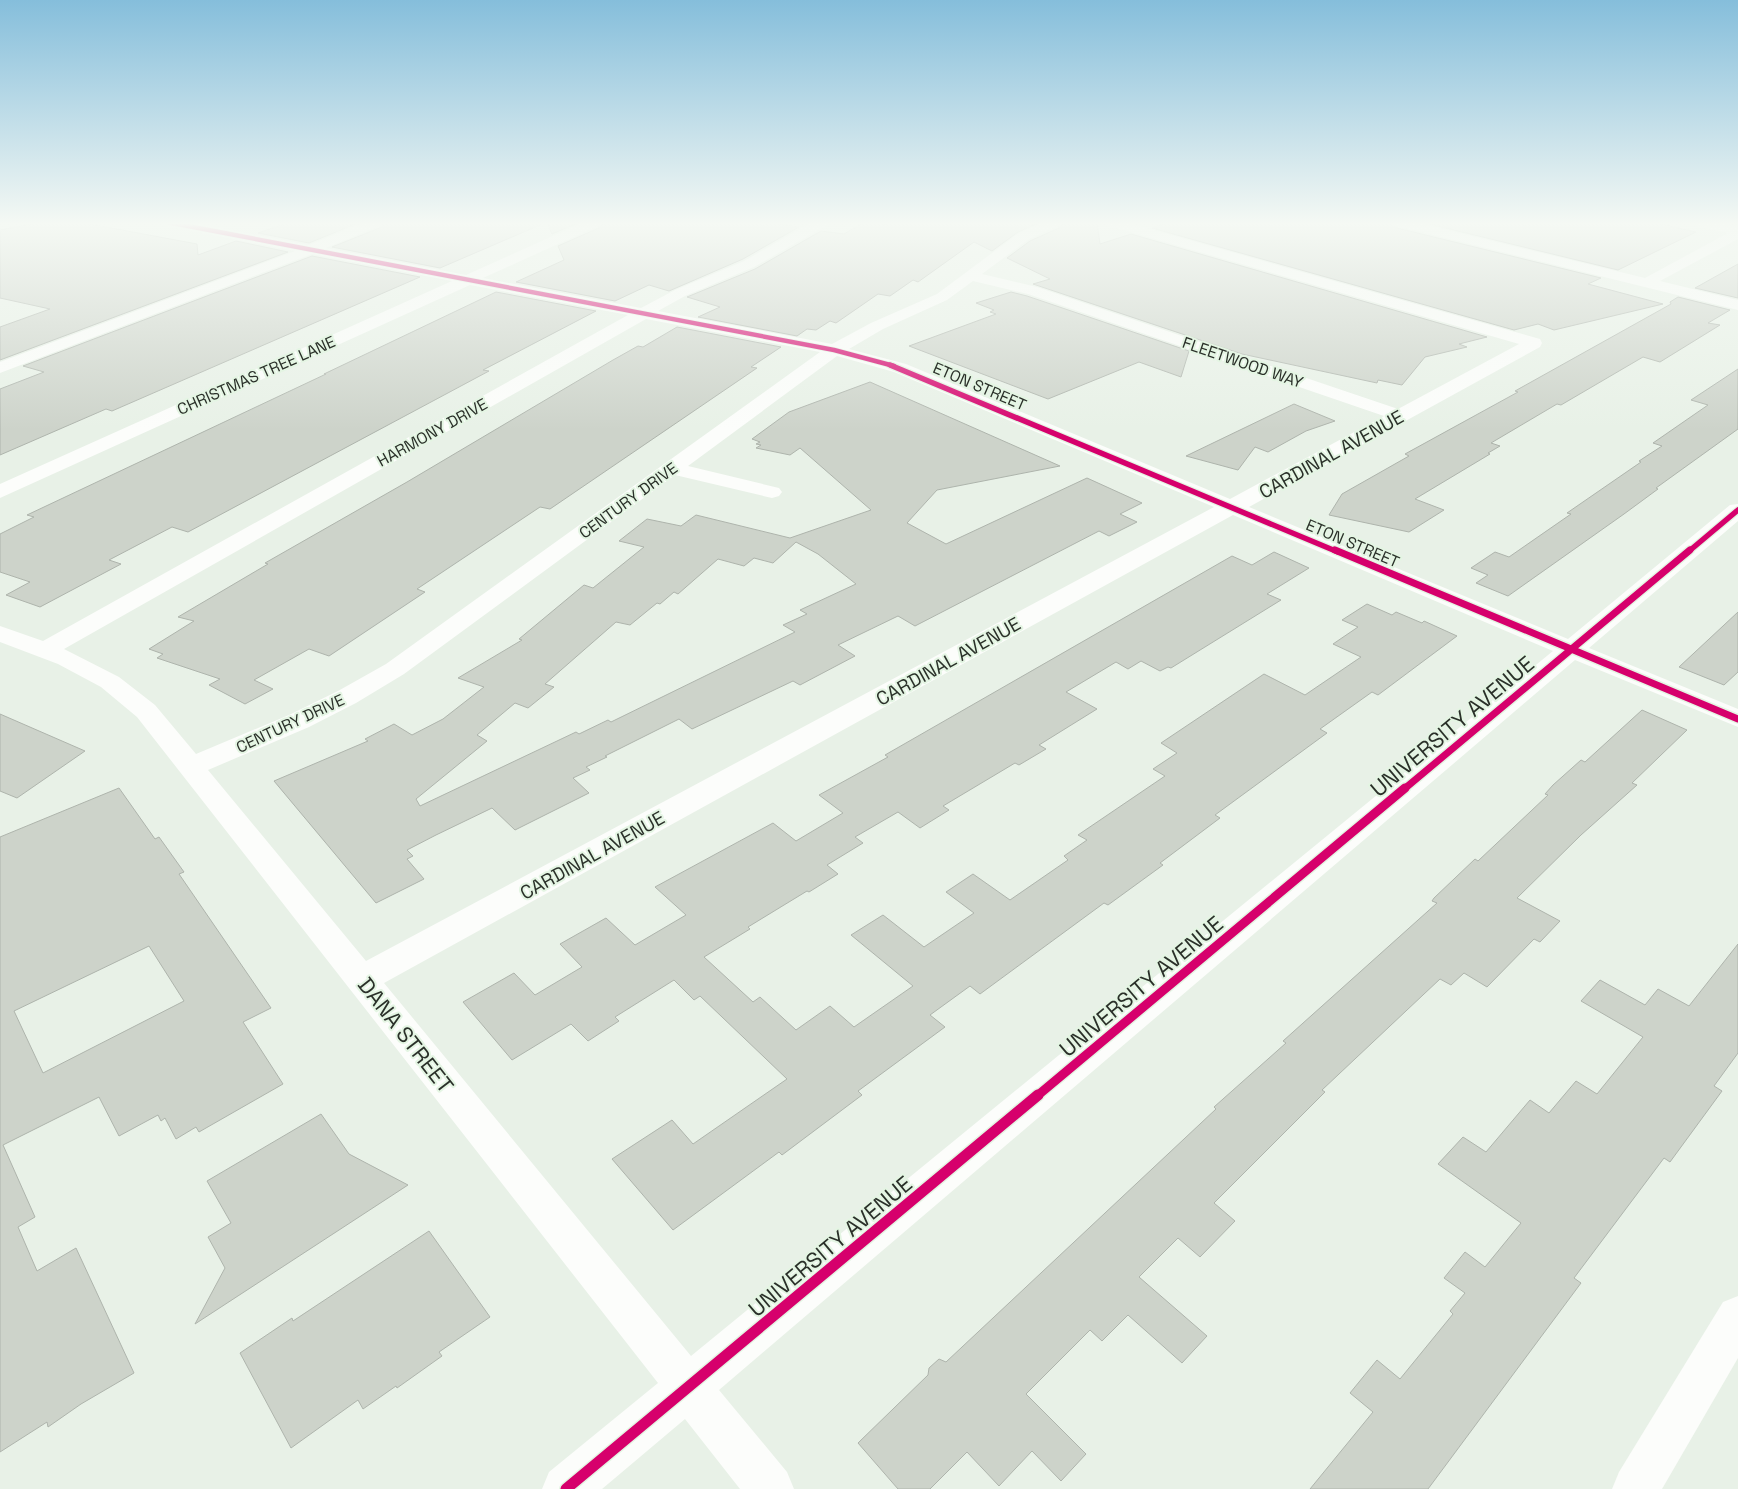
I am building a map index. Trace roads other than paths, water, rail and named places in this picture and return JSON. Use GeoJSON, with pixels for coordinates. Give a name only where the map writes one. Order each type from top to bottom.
{"type":"FeatureCollection","features":[{"type":"Feature","properties":{"kind":"street"},"geometry":{"type":"LineString","coordinates":[[0,368],[201,291]]}},
{"type":"Feature","properties":{"kind":"street","name":"CHRISTMAS TREE LANE"},"geometry":{"type":"LineString","coordinates":[[0,492],[443,291]]}},
{"type":"Feature","properties":{"kind":"street","name":"ETON STREET"},"geometry":{"type":"LineString","coordinates":[[529,291],[834,350],[900,368],[1738,719]]}},
{"type":"Feature","properties":{"kind":"street","name":"HARMONY DRIVE"},"geometry":{"type":"LineString","coordinates":[[45,650],[644,313],[686,291]]}},
{"type":"Feature","properties":{"kind":"street","name":"CENTURY DRIVE"},"geometry":{"type":"LineString","coordinates":[[192,766],[299,721],[347,697],[395,669],[834,350],[878,326],[942,297],[949,291]]}},
{"type":"Feature","properties":{"kind":"street","name":"FLEETWOOD WAY"},"geometry":{"type":"LineString","coordinates":[[1036,291],[1401,416]]}},
{"type":"Feature","properties":{"kind":"street","name":"CARDINAL AVENUE"},"geometry":{"type":"LineString","coordinates":[[362,980],[1534,343],[1354,291]]}},
{"type":"Feature","properties":{"kind":"street"},"geometry":{"type":"LineString","coordinates":[[1681,291],[1738,305]]}},
{"type":"Feature","properties":{"kind":"street"},"geometry":{"type":"LineString","coordinates":[[672,468],[772,492]]}},
{"type":"Feature","properties":{"kind":"street","name":"UNIVERSITY AVENUE"},"geometry":{"type":"LineString","coordinates":[[566,1489],[1738,510]]}},
{"type":"Feature","properties":{"kind":"street","name":"DANA STREET"},"geometry":{"type":"LineString","coordinates":[[0,633],[45,650],[110,682],[146,711],[192,766],[687,1388],[770,1489]]}},
{"type":"Feature","properties":{"kind":"street"},"geometry":{"type":"LineString","coordinates":[[1636,1489],[1738,1317]]}}]}
